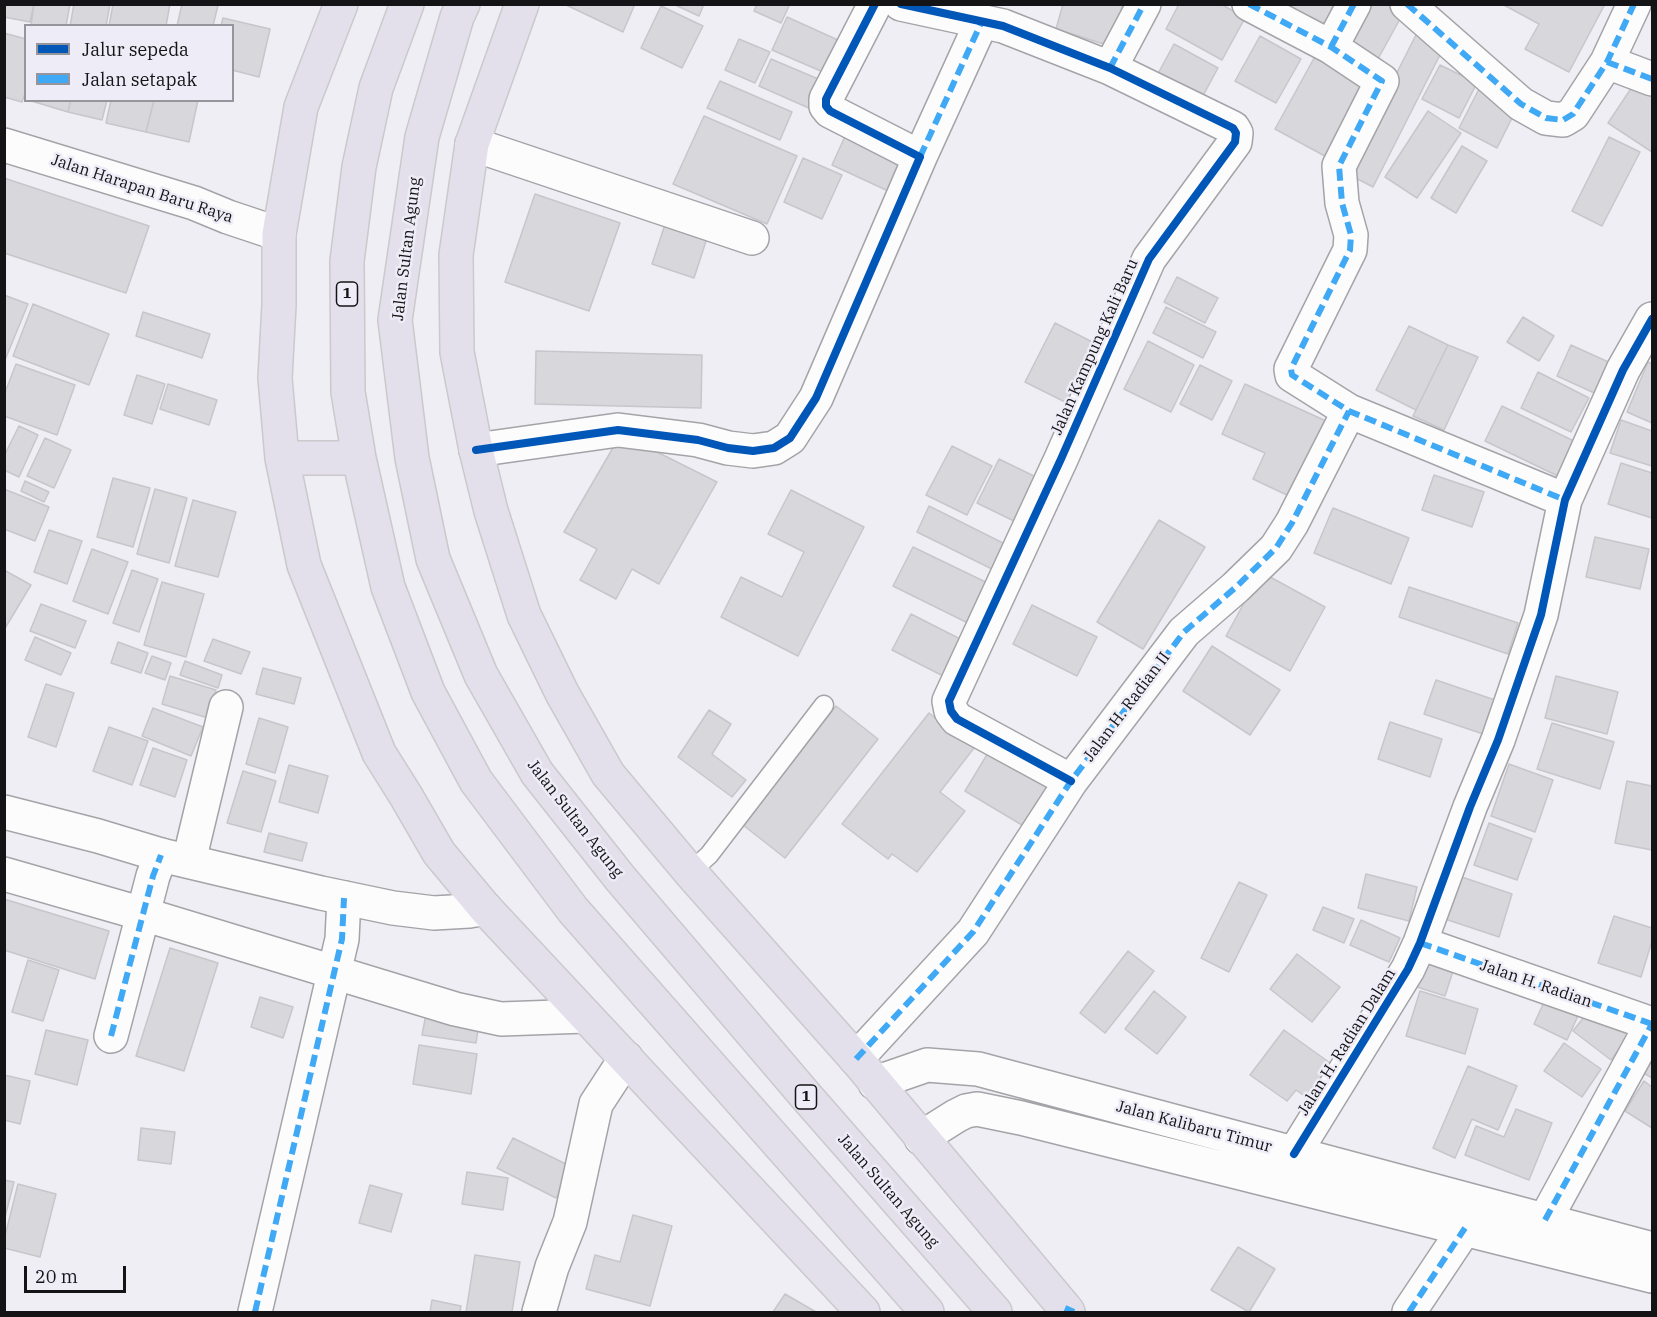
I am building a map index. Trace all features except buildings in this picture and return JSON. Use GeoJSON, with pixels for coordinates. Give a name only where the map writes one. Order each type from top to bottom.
{"type":"FeatureCollection","features":[{"type":"Feature","properties":{"kind":"highway"},"geometry":{"type":"LineString","coordinates":[[341,4],[301,107],[279,234],[279,305],[275,378],[282,458],[304,565],[379,753],[439,853],[485,908],[863,1312]]}},
{"type":"Feature","properties":{"kind":"highway","name":"1"},"geometry":{"type":"LineString","coordinates":[[407,4],[376,88],[359,167],[347,261],[348,392],[359,458],[388,587],[428,692],[476,781],[573,910],[927,1312]]}},
{"type":"Feature","properties":{"kind":"highway","name":"Jalan Sultan Agung"},"geometry":{"type":"LineString","coordinates":[[463,4],[457,17],[422,137],[395,320],[412,458],[433,559],[481,675],[537,773],[620,878],[995,1312]]}},
{"type":"Feature","properties":{"kind":"highway"},"geometry":{"type":"LineString","coordinates":[[522,4],[472,144],[456,255],[457,352],[476,450],[491,511],[524,615],[562,693],[608,774],[690,872],[866,1071],[1069,1311]]}},
{"type":"Feature","properties":{"kind":"highway"},"geometry":{"type":"LineString","coordinates":[[282,458],[359,458]]}},
{"type":"Feature","properties":{"kind":"street"},"geometry":{"type":"LineString","coordinates":[[875,4],[826,99],[826,106],[830,111],[920,157]]}},
{"type":"Feature","properties":{"kind":"street","name":"Jalan Kampung Kali Baru"},"geometry":{"type":"LineString","coordinates":[[901,4],[1003,26],[1110,68],[1233,128],[1236,133],[1236,142],[1149,259],[1057,469],[950,701],[951,711],[957,719],[1071,781]]}},
{"type":"Feature","properties":{"kind":"street"},"geometry":{"type":"LineString","coordinates":[[1110,68],[1144,4]]}},
{"type":"Feature","properties":{"kind":"street"},"geometry":{"type":"LineString","coordinates":[[1249,4],[1331,47],[1382,80],[1339,166],[1342,203],[1351,235],[1350,250],[1291,371],[1292,375],[1349,411],[1566,500]]}},
{"type":"Feature","properties":{"kind":"street"},"geometry":{"type":"LineString","coordinates":[[1331,47],[1354,4]]}},
{"type":"Feature","properties":{"kind":"street"},"geometry":{"type":"LineString","coordinates":[[1407,4],[1521,104],[1546,118],[1563,120],[1573,114],[1606,62],[1634,4]]}},
{"type":"Feature","properties":{"kind":"street"},"geometry":{"type":"LineString","coordinates":[[476,450],[618,430],[698,440],[753,452],[774,448],[790,438],[816,398],[920,157],[982,21]]}},
{"type":"Feature","properties":{"kind":"street"},"geometry":{"type":"LineString","coordinates":[[1606,62],[1653,80]]}},
{"type":"Feature","properties":{"kind":"street"},"geometry":{"type":"LineString","coordinates":[[472,144],[752,238]]}},
{"type":"Feature","properties":{"kind":"street","name":"Jalan Harapan Baru Raya"},"geometry":{"type":"LineString","coordinates":[[4,145],[194,203],[279,234]]}},
{"type":"Feature","properties":{"kind":"street","name":"Jalan H. Radian Dalam"},"geometry":{"type":"LineString","coordinates":[[1294,1154],[1408,969],[1420,943],[1470,807],[1498,740],[1541,615],[1566,500],[1623,370],[1653,319]]}},
{"type":"Feature","properties":{"kind":"street","name":"Jalan H. Radian II"},"geometry":{"type":"LineString","coordinates":[[866,1071],[974,932],[1071,781],[1184,632],[1236,587],[1276,548],[1292,523],[1349,411]]}},
{"type":"Feature","properties":{"kind":"street"},"geometry":{"type":"LineString","coordinates":[[111,1036],[158,882],[203,796],[226,707]]}},
{"type":"Feature","properties":{"kind":"street"},"geometry":{"type":"LineString","coordinates":[[4,812],[98,836],[158,882],[455,1009],[501,1018],[585,1016]]}},
{"type":"Feature","properties":{"kind":"street"},"geometry":{"type":"LineString","coordinates":[[4,874],[321,894],[434,914],[485,908]]}},
{"type":"Feature","properties":{"kind":"street"},"geometry":{"type":"LineString","coordinates":[[255,1312],[337,957],[344,898]]}},
{"type":"Feature","properties":{"kind":"street","name":"Jalan H. Radian"},"geometry":{"type":"LineString","coordinates":[[1420,943],[1653,1024],[1545,1220]]}},
{"type":"Feature","properties":{"kind":"street"},"geometry":{"type":"LineString","coordinates":[[539,1312],[552,1267],[570,1222],[596,1104],[626,1058]]}},
{"type":"Feature","properties":{"kind":"street","name":"Jalan Kalibaru Timur"},"geometry":{"type":"LineString","coordinates":[[866,1071],[927,1065],[978,1069],[1545,1220],[1611,1251],[1653,1276]]}},
{"type":"Feature","properties":{"kind":"street","name":"Jalan Kalibaru Timur"},"geometry":{"type":"LineString","coordinates":[[921,1138],[956,1116],[977,1109],[1465,1228],[1611,1251],[1653,1249]]}},
{"type":"Feature","properties":{"kind":"street"},"geometry":{"type":"LineString","coordinates":[[1409,1312],[1465,1228]]}},
{"type":"Feature","properties":{"kind":"lane"},"geometry":{"type":"LineString","coordinates":[[690,872],[709,855],[825,705]]}},
{"type":"Feature","properties":{"kind":"marked path"},"geometry":{"type":"LineString","coordinates":[[1110,68],[1144,4]]}},
{"type":"Feature","properties":{"kind":"marked path"},"geometry":{"type":"LineString","coordinates":[[1249,4],[1331,47],[1382,81],[1339,166],[1342,203],[1351,235],[1350,250],[1291,369],[1292,375],[1349,411],[1565,500]]}},
{"type":"Feature","properties":{"kind":"marked path"},"geometry":{"type":"LineString","coordinates":[[1331,47],[1354,4]]}},
{"type":"Feature","properties":{"kind":"marked path"},"geometry":{"type":"LineString","coordinates":[[1407,4],[1521,104],[1546,118],[1563,120],[1573,114],[1607,62],[1634,4]]}},
{"type":"Feature","properties":{"kind":"marked path"},"geometry":{"type":"LineString","coordinates":[[920,157],[982,21]]}},
{"type":"Feature","properties":{"kind":"marked path"},"geometry":{"type":"LineString","coordinates":[[1607,62],[1652,79]]}},
{"type":"Feature","properties":{"kind":"marked path"},"geometry":{"type":"LineString","coordinates":[[856,1059],[973,932],[1071,781],[1184,632],[1236,587],[1276,548],[1292,523],[1349,411]]}},
{"type":"Feature","properties":{"kind":"marked path"},"geometry":{"type":"LineString","coordinates":[[111,1036],[153,876],[161,855]]}},
{"type":"Feature","properties":{"kind":"marked path"},"geometry":{"type":"LineString","coordinates":[[255,1312],[342,939],[344,898]]}},
{"type":"Feature","properties":{"kind":"marked path"},"geometry":{"type":"LineString","coordinates":[[1420,943],[1652,1024]]}},
{"type":"Feature","properties":{"kind":"marked path"},"geometry":{"type":"LineString","coordinates":[[1545,1220],[1652,1024]]}},
{"type":"Feature","properties":{"kind":"marked path"},"geometry":{"type":"LineString","coordinates":[[1409,1312],[1465,1228]]}},
{"type":"Feature","properties":{"kind":"marked path"},"geometry":{"type":"LineString","coordinates":[[1065,1308],[1074,1312]]}},
{"type":"Feature","properties":{"kind":"cycle path"},"geometry":{"type":"LineString","coordinates":[[476,450],[618,430],[698,440],[728,448],[753,451],[774,448],[790,438],[816,398],[920,157],[830,111],[826,106],[826,99],[875,4]]}},
{"type":"Feature","properties":{"kind":"cycle path"},"geometry":{"type":"LineString","coordinates":[[901,4],[1003,26],[1110,68],[1233,128],[1236,133],[1235,142],[1149,259],[1061,459],[949,701],[951,711],[957,719],[1071,781]]}},
{"type":"Feature","properties":{"kind":"cycle path"},"geometry":{"type":"LineString","coordinates":[[1294,1154],[1408,969],[1420,943],[1470,807],[1498,740],[1541,615],[1565,500],[1623,370],[1652,319]]}}]}
